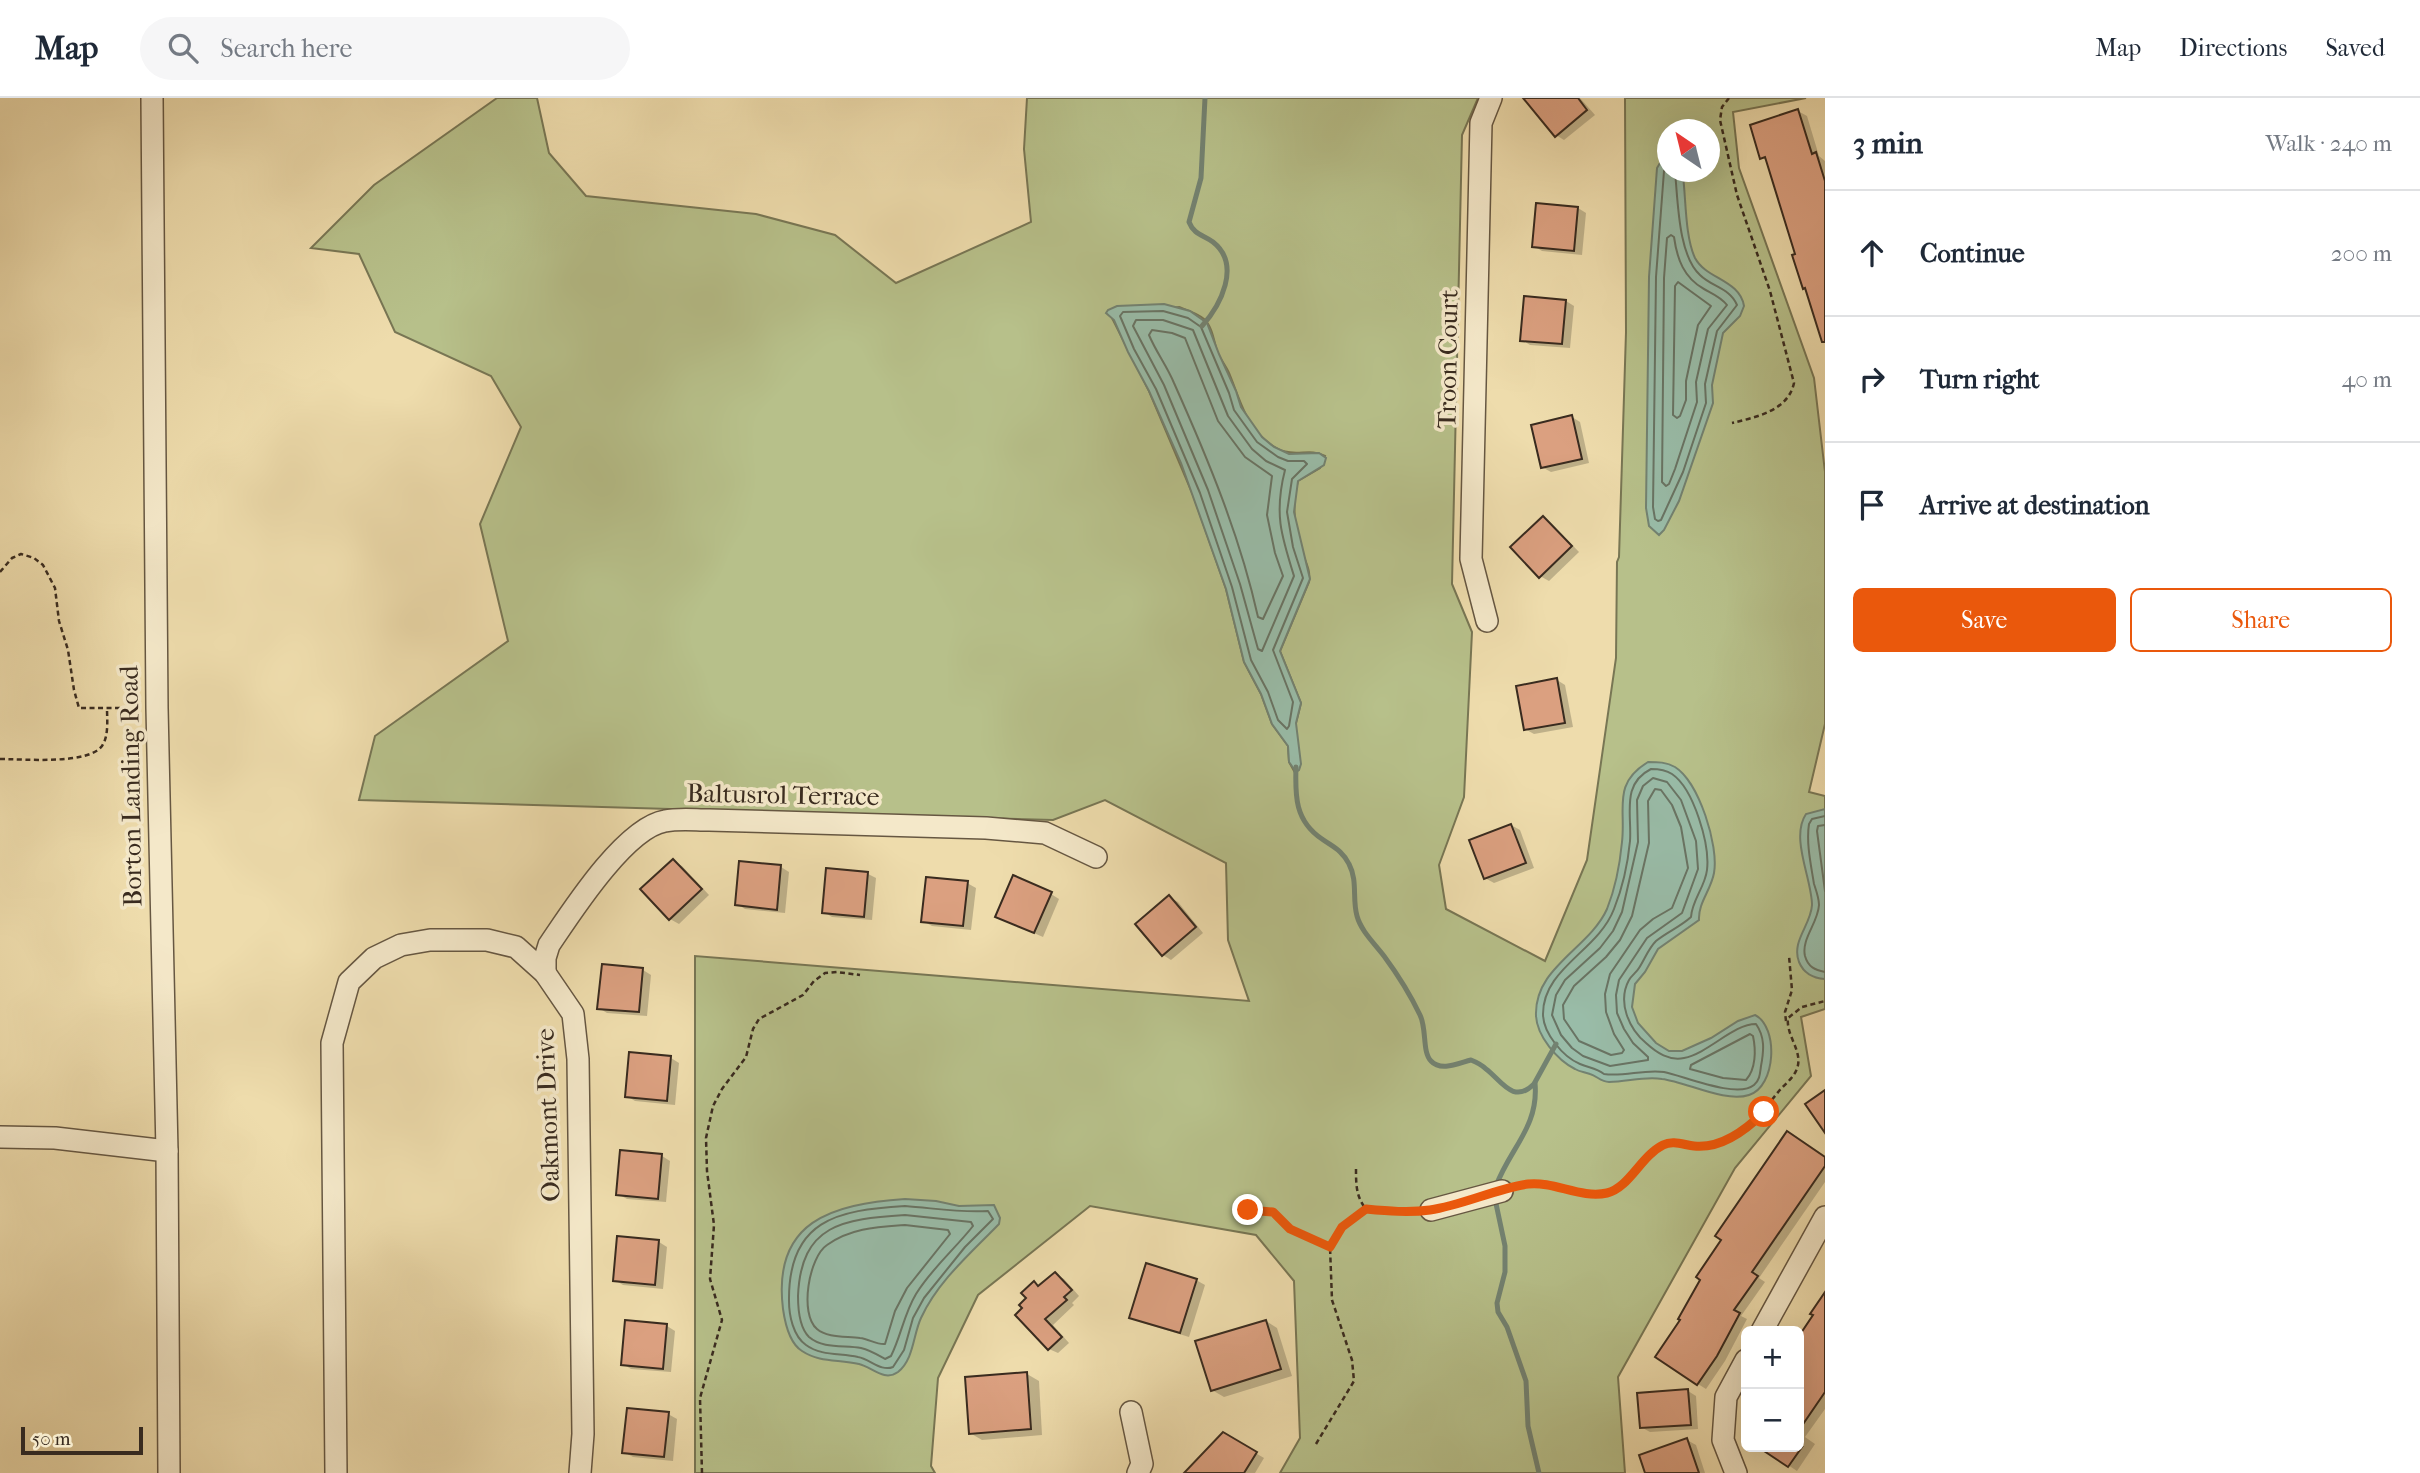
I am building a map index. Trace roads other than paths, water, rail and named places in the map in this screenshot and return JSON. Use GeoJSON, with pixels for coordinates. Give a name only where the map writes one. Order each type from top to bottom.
{"type":"FeatureCollection","features":[{"type":"Feature","properties":{"kind":"street","name":"Borton Landing Road"},"geometry":{"type":"LineString","coordinates":[[152,98],[157,708],[167,1151],[169,1473]]}},
{"type":"Feature","properties":{"kind":"street","name":"Troon Court"},"geometry":{"type":"LineString","coordinates":[[1487,621],[1471,559],[1481,123],[1491,98]]}},
{"type":"Feature","properties":{"kind":"street","name":"Baltusrol Terrace"},"geometry":{"type":"LineString","coordinates":[[545,973],[545,958],[549,945],[619,850],[649,827],[665,821],[972,828],[1045,833],[1096,857]]}},
{"type":"Feature","properties":{"kind":"street","name":"Oakmont Drive"},"geometry":{"type":"LineString","coordinates":[[336,1473],[332,1043],[349,982],[374,958],[401,945],[430,940],[487,940],[516,947],[545,973],[573,1014],[578,1059],[583,1434],[580,1473]]}},
{"type":"Feature","properties":{"kind":"street"},"geometry":{"type":"LineString","coordinates":[[0,1137],[55,1138],[167,1151]]}},
{"type":"Feature","properties":{"kind":"street"},"geometry":{"type":"LineString","coordinates":[[1431,1210],[1502,1191]]}},
{"type":"Feature","properties":{"kind":"street"},"geometry":{"type":"LineString","coordinates":[[1765,1326],[1825,1217]]}},
{"type":"Feature","properties":{"kind":"street"},"geometry":{"type":"LineString","coordinates":[[1736,1473],[1723,1440],[1726,1397],[1741,1369]]}},
{"type":"Feature","properties":{"kind":"street"},"geometry":{"type":"LineString","coordinates":[[1131,1412],[1142,1465],[1138,1473]]}},
{"type":"Feature","properties":{"kind":"water"},"geometry":{"type":"Polygon","coordinates":[[[1657,168],[1657,182],[1684,182],[1688,229],[1695,258],[1707,271],[1736,290],[1744,306],[1740,316],[1723,333],[1712,385],[1713,403],[1679,501],[1659,535],[1649,526],[1646,508],[1649,277],[1657,168]]]}},
{"type":"Feature","properties":{"kind":"water"},"geometry":{"type":"Polygon","coordinates":[[[1164,304],[1190,311],[1207,323],[1241,407],[1262,437],[1289,454],[1319,453],[1326,458],[1324,465],[1298,481],[1294,512],[1310,579],[1280,651],[1301,703],[1296,723],[1301,764],[1296,772],[1289,762],[1288,746],[1272,724],[1261,694],[1244,662],[1226,589],[1181,463],[1114,320],[1106,313],[1117,306],[1164,304]]]}},
{"type":"Feature","properties":{"kind":"water"},"geometry":{"type":"Polygon","coordinates":[[[1648,762],[1665,763],[1675,767],[1692,786],[1705,815],[1715,861],[1714,873],[1700,908],[1699,920],[1658,949],[1635,984],[1632,1007],[1638,1023],[1656,1043],[1669,1051],[1682,1051],[1711,1038],[1738,1021],[1755,1015],[1768,1031],[1771,1056],[1765,1081],[1758,1090],[1749,1095],[1729,1096],[1655,1078],[1604,1081],[1561,1060],[1549,1047],[1537,1024],[1538,999],[1544,984],[1599,923],[1607,909],[1620,859],[1625,788],[1629,779],[1648,762]]]}},
{"type":"Feature","properties":{"kind":"water"},"geometry":{"type":"Polygon","coordinates":[[[1825,809],[1825,979],[1806,972],[1797,954],[1799,940],[1812,905],[1801,846],[1802,824],[1806,814],[1825,809]]]}},
{"type":"Feature","properties":{"kind":"water"},"geometry":{"type":"Polygon","coordinates":[[[905,1199],[959,1206],[994,1205],[1000,1218],[999,1224],[936,1292],[918,1325],[910,1354],[898,1372],[883,1375],[859,1364],[823,1359],[802,1351],[791,1338],[783,1309],[782,1279],[787,1255],[798,1237],[813,1223],[831,1213],[854,1206],[905,1199]]]}},
{"type":"Feature","properties":{"kind":"waterway"},"geometry":{"type":"LineString","coordinates":[[1202,326],[1221,297],[1227,273],[1222,251],[1196,232],[1189,222],[1201,178],[1205,98]]}},
{"type":"Feature","properties":{"kind":"waterway"},"geometry":{"type":"LineString","coordinates":[[1296,767],[1298,807],[1302,816],[1313,832],[1340,852],[1349,864],[1359,922],[1394,970],[1416,1007],[1422,1021],[1426,1052],[1431,1061],[1445,1066],[1471,1060],[1483,1066],[1508,1088],[1520,1092],[1534,1084],[1556,1044]]}},
{"type":"Feature","properties":{"kind":"waterway"},"geometry":{"type":"LineString","coordinates":[[1496,1186],[1533,1112],[1535,1083]]}},
{"type":"Feature","properties":{"kind":"waterway"},"geometry":{"type":"LineString","coordinates":[[1495,1199],[1505,1246],[1505,1272],[1497,1303],[1498,1312],[1507,1327],[1526,1381],[1528,1426],[1539,1473]]}}]}
